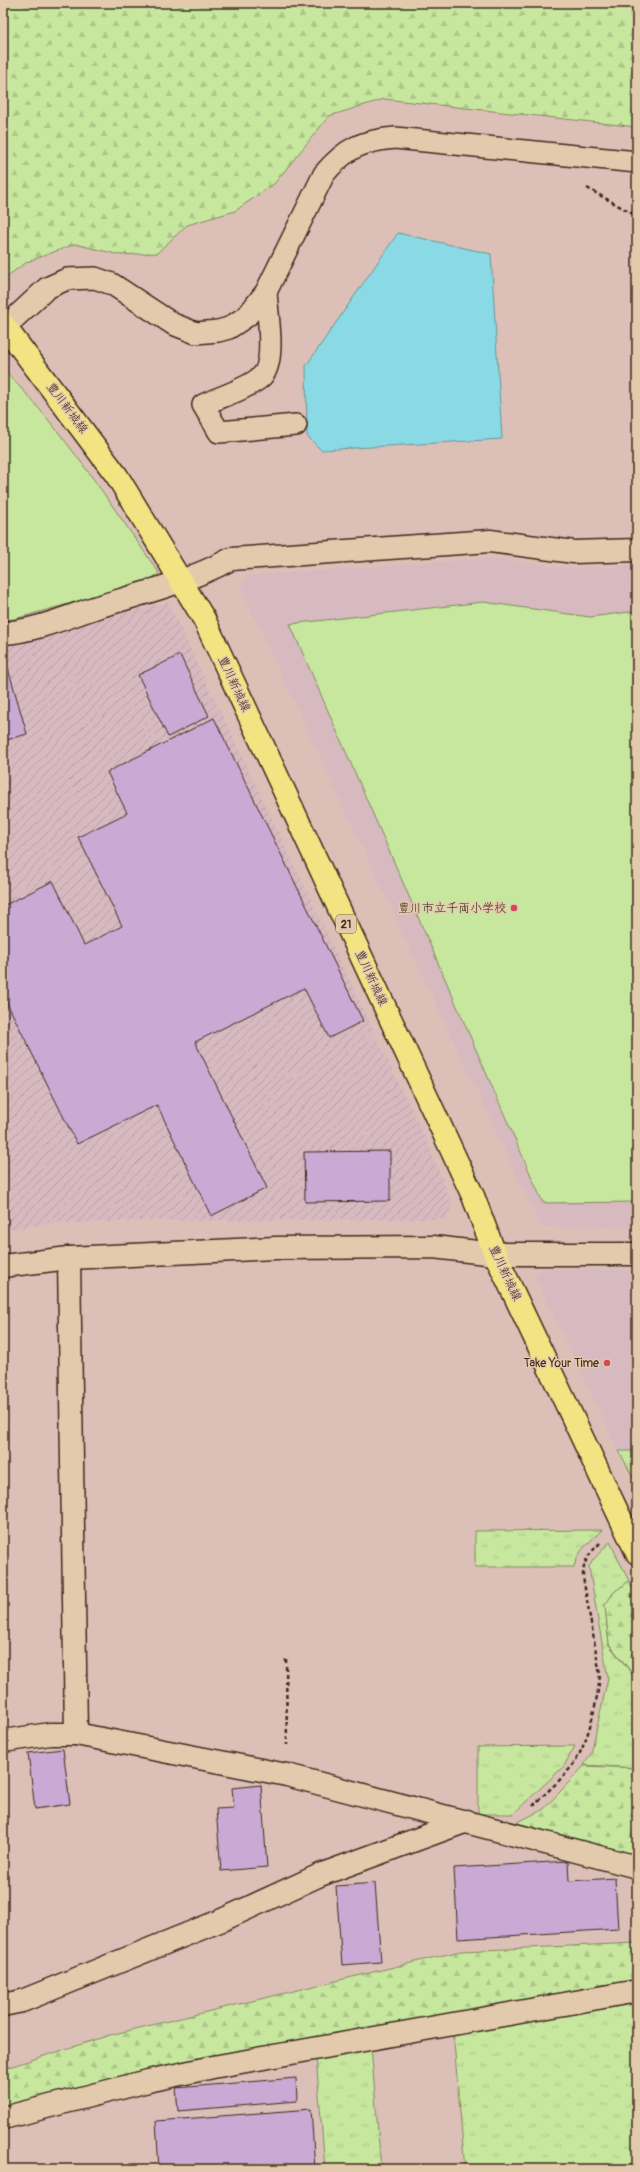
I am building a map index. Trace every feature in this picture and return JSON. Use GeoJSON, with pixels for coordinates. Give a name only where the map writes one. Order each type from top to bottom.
{"type":"FeatureCollection","features":[{"type":"Feature","properties":{"kind":"main road","name":"豊川新城線"},"geometry":{"type":"LineString","coordinates":[[4,325],[117,476],[204,619],[462,1174],[495,1254],[637,1553]]}},
{"type":"Feature","properties":{"kind":"street"},"geometry":{"type":"LineString","coordinates":[[3,633],[48,623],[182,581],[231,559],[490,541],[574,552],[637,550]]}},
{"type":"Feature","properties":{"kind":"street"},"geometry":{"type":"LineString","coordinates":[[3,1266],[69,1258],[274,1248],[433,1247],[495,1254],[637,1254]]}},
{"type":"Feature","properties":{"kind":"street"},"geometry":{"type":"LineString","coordinates":[[69,1258],[76,1734]]}},
{"type":"Feature","properties":{"kind":"street"},"geometry":{"type":"LineString","coordinates":[[3,1741],[50,1734],[76,1734],[287,1776],[467,1821],[637,1867]]}},
{"type":"Feature","properties":{"kind":"street"},"geometry":{"type":"LineString","coordinates":[[3,2005],[22,2001],[222,1920],[320,1875],[467,1821]]}},
{"type":"Feature","properties":{"kind":"street"},"geometry":{"type":"LineString","coordinates":[[3,2118],[148,2081],[213,2067],[637,1991]]}},
{"type":"Feature","properties":{"kind":"lane"},"geometry":{"type":"LineString","coordinates":[[4,325],[47,288],[67,279],[95,278],[112,284],[173,324],[196,332],[218,331],[229,328],[247,316],[266,292],[324,174],[337,159],[355,146],[374,140],[395,138],[637,162]]}},
{"type":"Feature","properties":{"kind":"lane"},"geometry":{"type":"LineString","coordinates":[[266,292],[270,352],[268,364],[262,376],[202,405],[219,432],[296,425]]}},
{"type":"Feature","properties":{"kind":"path"},"geometry":{"type":"LineString","coordinates":[[533,1806],[573,1765],[584,1747],[600,1675],[583,1578],[583,1566],[586,1558],[603,1540]]}},
{"type":"Feature","properties":{"kind":"path"},"geometry":{"type":"LineString","coordinates":[[286,1659],[287,1776]]}},
{"type":"Feature","properties":{"kind":"shaded area","name":"豊川市立千両小学校"},"geometry":{"type":"Polygon","coordinates":[[[489,558],[564,568],[637,566],[637,1228],[541,1227],[241,589],[248,576],[489,558]]]}},
{"type":"Feature","properties":{"kind":"shaded area"},"geometry":{"type":"Polygon","coordinates":[[[168,602],[429,1146],[453,1206],[444,1219],[57,1223],[3,1230],[3,641],[16,640],[168,602]]]}},
{"type":"Feature","properties":{"kind":"shaded area","name":"Take Your Time"},"geometry":{"type":"Polygon","coordinates":[[[541,1269],[637,1270],[637,1450],[618,1450],[535,1277],[541,1269]]]}},
{"type":"Feature","properties":{"kind":"green space"},"geometry":{"type":"Polygon","coordinates":[[[3,3],[637,3],[637,127],[384,99],[329,116],[274,184],[235,211],[187,225],[157,253],[120,255],[75,244],[27,262],[3,279],[3,3]]]}},
{"type":"Feature","properties":{"kind":"green space"},"geometry":{"type":"Polygon","coordinates":[[[3,369],[25,392],[66,442],[159,573],[147,582],[14,619],[3,620],[3,369]]]}},
{"type":"Feature","properties":{"kind":"green space","name":"豊川市立千両小学校"},"geometry":{"type":"Polygon","coordinates":[[[483,602],[590,617],[637,611],[637,1202],[543,1203],[290,624],[483,602]]]}},
{"type":"Feature","properties":{"kind":"green space"},"geometry":{"type":"Polygon","coordinates":[[[619,1451],[637,1451],[637,1485],[619,1451]]]}},
{"type":"Feature","properties":{"kind":"green space"},"geometry":{"type":"Polygon","coordinates":[[[602,1530],[581,1551],[574,1567],[475,1567],[475,1531],[602,1530]]]}},
{"type":"Feature","properties":{"kind":"green space"},"geometry":{"type":"Polygon","coordinates":[[[610,1542],[629,1581],[613,1593],[605,1606],[609,1645],[637,1680],[637,1768],[584,1765],[591,1754],[608,1678],[589,1567],[593,1560],[610,1542]]]}},
{"type":"Feature","properties":{"kind":"green space"},"geometry":{"type":"Polygon","coordinates":[[[629,1581],[637,1598],[637,1679],[609,1644],[605,1605],[614,1592],[629,1581]]]}},
{"type":"Feature","properties":{"kind":"green space"},"geometry":{"type":"Polygon","coordinates":[[[575,1746],[564,1766],[513,1814],[478,1814],[478,1747],[575,1746]]]}},
{"type":"Feature","properties":{"kind":"green space"},"geometry":{"type":"Polygon","coordinates":[[[584,1766],[637,1768],[637,1858],[516,1823],[544,1809],[584,1766]]]}},
{"type":"Feature","properties":{"kind":"green space"},"geometry":{"type":"Polygon","coordinates":[[[637,1943],[637,1980],[209,2057],[131,2073],[3,2111],[3,2069],[110,2035],[461,1951],[637,1943]]]}},
{"type":"Feature","properties":{"kind":"green space"},"geometry":{"type":"Polygon","coordinates":[[[637,1998],[637,2163],[566,2169],[465,2169],[453,2031],[637,1998]]]}},
{"type":"Feature","properties":{"kind":"green space"},"geometry":{"type":"Polygon","coordinates":[[[371,2046],[381,2169],[325,2169],[316,2056],[371,2046]]]}},
{"type":"Feature","properties":{"kind":"water"},"geometry":{"type":"Polygon","coordinates":[[[398,233],[491,254],[502,439],[321,450],[307,436],[306,366],[398,233]]]}},
{"type":"Feature","properties":{"kind":"building"},"geometry":{"type":"Polygon","coordinates":[[[3,651],[27,734],[3,741],[3,651]]]}},
{"type":"Feature","properties":{"kind":"building"},"geometry":{"type":"Polygon","coordinates":[[[180,655],[209,716],[168,737],[138,675],[180,655]]]}},
{"type":"Feature","properties":{"kind":"building"},"geometry":{"type":"Polygon","coordinates":[[[214,718],[363,1021],[329,1038],[304,988],[195,1042],[267,1188],[211,1216],[157,1105],[77,1144],[3,995],[3,906],[53,881],[84,945],[122,926],[78,837],[127,813],[107,772],[214,718]]]}},
{"type":"Feature","properties":{"kind":"building"},"geometry":{"type":"Polygon","coordinates":[[[390,1151],[390,1201],[305,1202],[304,1152],[390,1151]]]}},
{"type":"Feature","properties":{"kind":"building"},"geometry":{"type":"Polygon","coordinates":[[[63,1749],[70,1804],[35,1809],[28,1753],[63,1749]]]}},
{"type":"Feature","properties":{"kind":"building"},"geometry":{"type":"Polygon","coordinates":[[[261,1785],[267,1867],[221,1871],[216,1809],[234,1808],[232,1788],[261,1785]]]}},
{"type":"Feature","properties":{"kind":"building"},"geometry":{"type":"Polygon","coordinates":[[[568,1861],[569,1881],[615,1878],[618,1929],[458,1939],[454,1868],[568,1861]]]}},
{"type":"Feature","properties":{"kind":"building"},"geometry":{"type":"Polygon","coordinates":[[[375,1883],[381,1962],[342,1965],[336,1886],[375,1883]]]}},
{"type":"Feature","properties":{"kind":"building"},"geometry":{"type":"Polygon","coordinates":[[[296,2078],[297,2101],[178,2111],[176,2088],[296,2078]]]}},
{"type":"Feature","properties":{"kind":"building"},"geometry":{"type":"Polygon","coordinates":[[[311,2109],[315,2169],[159,2169],[156,2121],[311,2109]]]}},
{"type":"Feature","properties":{"kind":"place","name":"豊川市立千両小学校"},"geometry":{"type":"Point","coordinates":[514,908]}},
{"type":"Feature","properties":{"kind":"place","name":"Take Your Time"},"geometry":{"type":"Point","coordinates":[607,1363]}}]}
